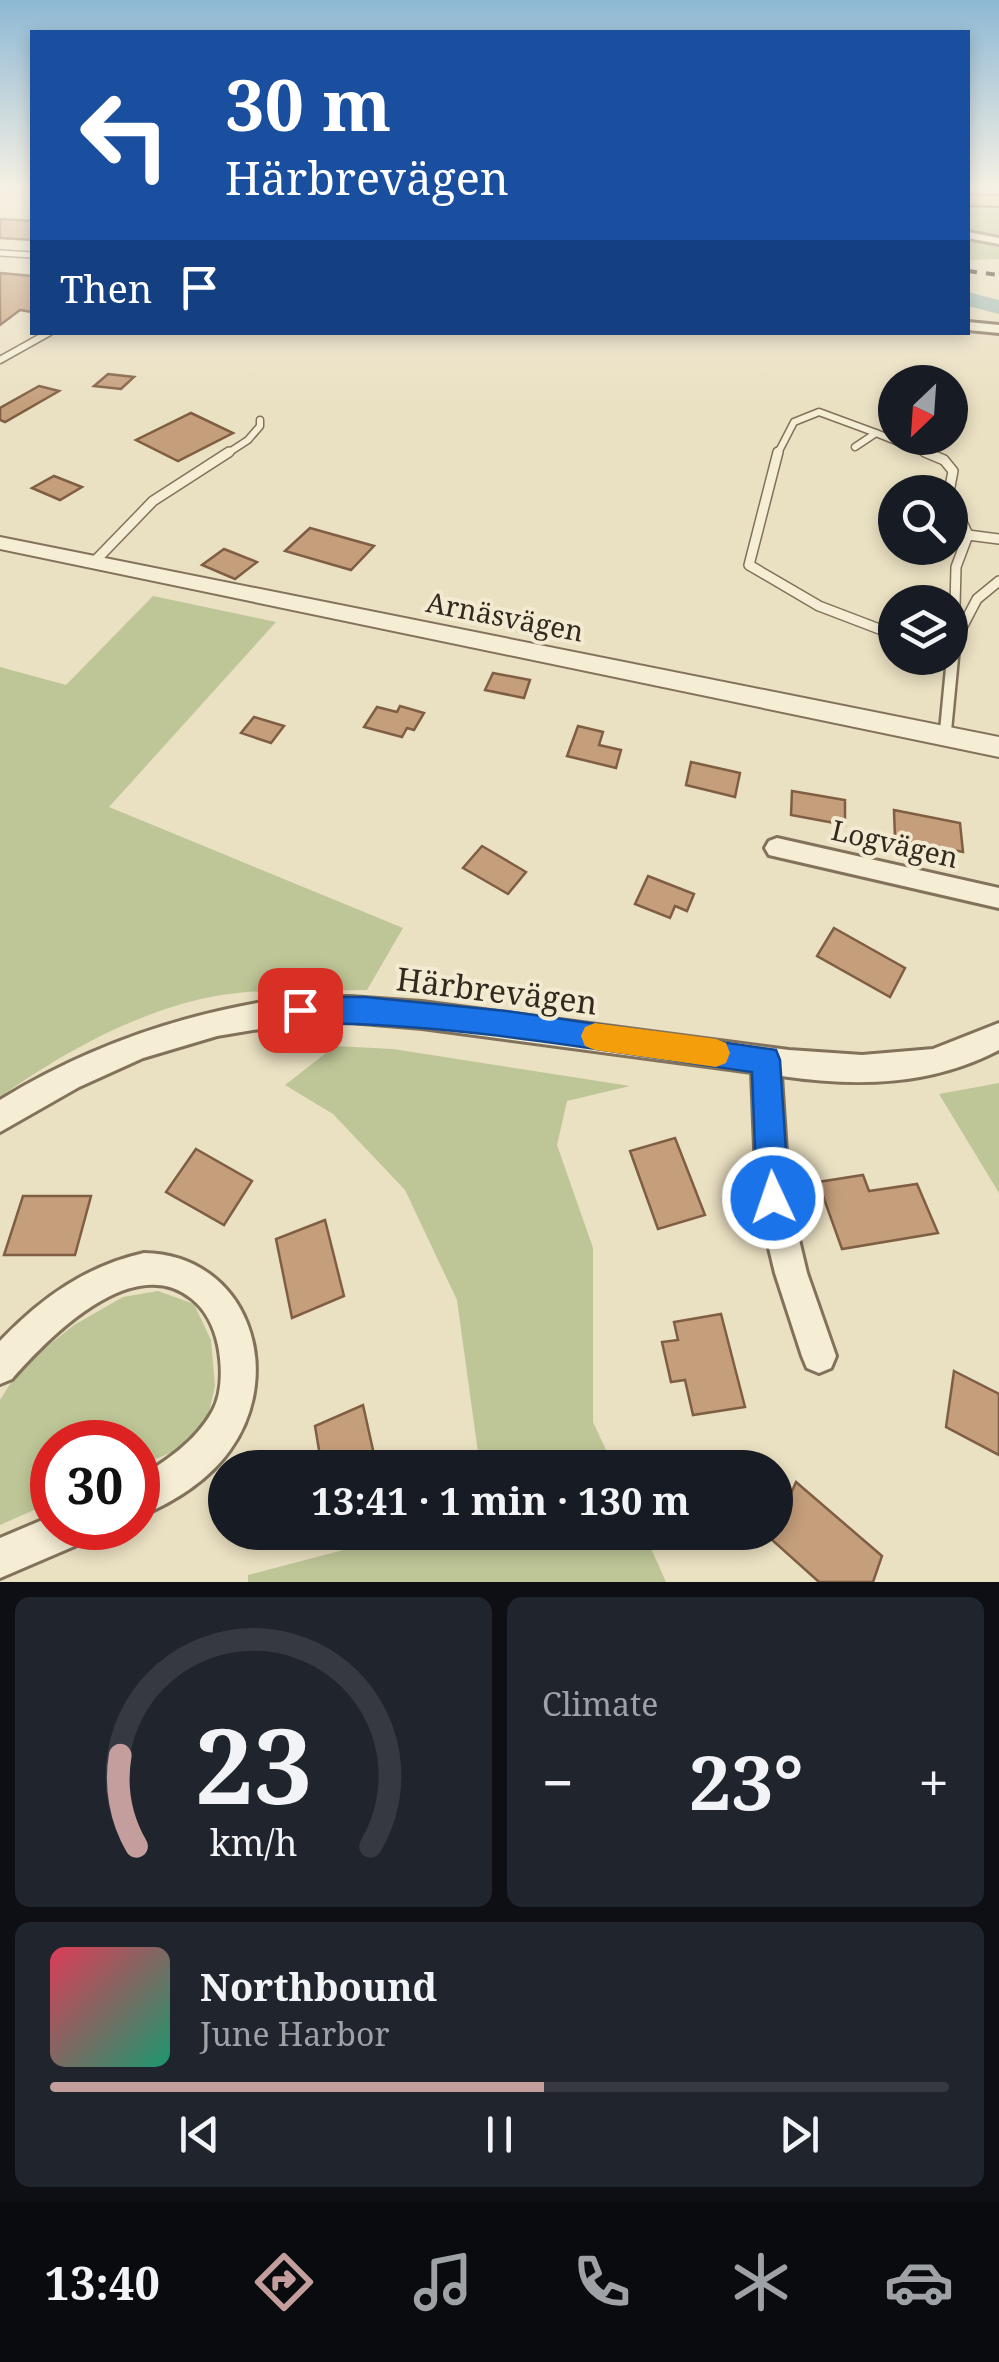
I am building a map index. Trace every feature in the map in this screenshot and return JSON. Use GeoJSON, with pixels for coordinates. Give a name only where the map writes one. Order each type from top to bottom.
{"type":"FeatureCollection","features":[{"type":"Feature","properties":{"kind":"street"},"geometry":{"type":"LineString","coordinates":[[970,326],[999,329]]}},
{"type":"Feature","properties":{"kind":"street","name":"Arnäsvägen"},"geometry":{"type":"LineString","coordinates":[[0,543],[999,747]]}},
{"type":"Feature","properties":{"kind":"street","name":"Logvägen"},"geometry":{"type":"LineString","coordinates":[[777,848],[999,898]]}},
{"type":"Feature","properties":{"kind":"street","name":"Härbrevägen"},"geometry":{"type":"LineString","coordinates":[[0,1117],[119,1052],[240,1017],[300,1010],[365,1010],[506,1024],[766,1060],[891,1070],[964,1055],[999,1036]]}},
{"type":"Feature","properties":{"kind":"street"},"geometry":{"type":"LineString","coordinates":[[766,1060],[773,1198],[791,1274],[819,1356]]}},
{"type":"Feature","properties":{"kind":"street"},"geometry":{"type":"LineString","coordinates":[[0,1367],[39,1327],[114,1278],[145,1269],[164,1270],[186,1274],[209,1290],[232,1327],[238,1352],[234,1405],[211,1446],[192,1466],[160,1485]]}},
{"type":"Feature","properties":{"kind":"street"},"geometry":{"type":"LineString","coordinates":[[0,1558],[30,1545]]}},
{"type":"Feature","properties":{"kind":"lane"},"geometry":{"type":"LineString","coordinates":[[0,360],[45,335]]}},
{"type":"Feature","properties":{"kind":"lane"},"geometry":{"type":"LineString","coordinates":[[878,631],[855,625],[808,603],[749,565],[761,502],[775,458],[794,422],[819,412],[953,467],[952,475]]}},
{"type":"Feature","properties":{"kind":"lane"},"geometry":{"type":"LineString","coordinates":[[94,562],[162,494],[248,440],[260,426],[260,420]]}},
{"type":"Feature","properties":{"kind":"lane"},"geometry":{"type":"LineString","coordinates":[[855,447],[876,433]]}},
{"type":"Feature","properties":{"kind":"lane"},"geometry":{"type":"LineString","coordinates":[[968,535],[999,539]]}},
{"type":"Feature","properties":{"kind":"lane"},"geometry":{"type":"LineString","coordinates":[[968,615],[977,599],[999,580]]}},
{"type":"Feature","properties":{"kind":"lane"},"geometry":{"type":"LineString","coordinates":[[945,736],[953,675]]}},
{"type":"Feature","properties":{"kind":"green space"},"geometry":{"type":"Polygon","coordinates":[[[153,596],[276,622],[109,807],[403,928],[367,990],[237,993],[174,1006],[83,1045],[0,1097],[0,667],[66,685],[153,596]]]}},
{"type":"Feature","properties":{"kind":"green space"},"geometry":{"type":"Polygon","coordinates":[[[335,1046],[393,1049],[630,1086],[567,1101],[557,1145],[593,1248],[593,1422],[606,1450],[478,1450],[457,1300],[405,1190],[333,1114],[285,1085],[335,1046]]]}},
{"type":"Feature","properties":{"kind":"green space"},"geometry":{"type":"Polygon","coordinates":[[[999,1083],[999,1193],[939,1094],[999,1083]]]}},
{"type":"Feature","properties":{"kind":"green space"},"geometry":{"type":"Polygon","coordinates":[[[158,1291],[194,1304],[211,1340],[215,1386],[207,1421],[185,1447],[160,1457],[160,1420],[30,1420],[30,1512],[0,1525],[0,1400],[20,1368],[74,1325],[123,1297],[158,1291]]]}},
{"type":"Feature","properties":{"kind":"green space"},"geometry":{"type":"Polygon","coordinates":[[[343,1550],[652,1550],[666,1582],[248,1582],[248,1575],[343,1550]]]}},
{"type":"Feature","properties":{"kind":"building"},"geometry":{"type":"Polygon","coordinates":[[[0,273],[30,276],[30,312],[20,310],[0,325],[0,273]]]}},
{"type":"Feature","properties":{"kind":"building"},"geometry":{"type":"Polygon","coordinates":[[[108,374],[134,377],[121,389],[94,386],[108,374]]]}},
{"type":"Feature","properties":{"kind":"building"},"geometry":{"type":"Polygon","coordinates":[[[39,386],[59,391],[5,422],[0,420],[0,408],[39,386]]]}},
{"type":"Feature","properties":{"kind":"building"},"geometry":{"type":"Polygon","coordinates":[[[191,413],[233,433],[178,461],[136,440],[191,413]]]}},
{"type":"Feature","properties":{"kind":"building"},"geometry":{"type":"Polygon","coordinates":[[[54,476],[82,487],[60,500],[32,488],[54,476]]]}},
{"type":"Feature","properties":{"kind":"building"},"geometry":{"type":"Polygon","coordinates":[[[310,528],[374,546],[351,570],[285,551],[310,528]]]}},
{"type":"Feature","properties":{"kind":"building"},"geometry":{"type":"Polygon","coordinates":[[[224,549],[257,562],[235,579],[202,565],[224,549]]]}},
{"type":"Feature","properties":{"kind":"building"},"geometry":{"type":"Polygon","coordinates":[[[493,673],[530,680],[524,698],[485,690],[493,673]]]}},
{"type":"Feature","properties":{"kind":"building"},"geometry":{"type":"Polygon","coordinates":[[[400,706],[424,713],[414,730],[407,728],[402,737],[364,727],[377,707],[397,712],[400,706]]]}},
{"type":"Feature","properties":{"kind":"building"},"geometry":{"type":"Polygon","coordinates":[[[254,717],[284,726],[271,743],[241,733],[254,717]]]}},
{"type":"Feature","properties":{"kind":"building"},"geometry":{"type":"Polygon","coordinates":[[[578,726],[603,732],[599,745],[621,750],[616,768],[567,756],[578,726]]]}},
{"type":"Feature","properties":{"kind":"building"},"geometry":{"type":"Polygon","coordinates":[[[691,762],[740,773],[735,797],[686,785],[691,762]]]}},
{"type":"Feature","properties":{"kind":"building"},"geometry":{"type":"Polygon","coordinates":[[[792,791],[845,800],[845,825],[791,815],[792,791]]]}},
{"type":"Feature","properties":{"kind":"building"},"geometry":{"type":"Polygon","coordinates":[[[894,810],[960,823],[963,852],[895,839],[894,810]]]}},
{"type":"Feature","properties":{"kind":"building"},"geometry":{"type":"Polygon","coordinates":[[[482,846],[526,872],[508,894],[463,868],[482,846]]]}},
{"type":"Feature","properties":{"kind":"building"},"geometry":{"type":"Polygon","coordinates":[[[648,876],[694,894],[687,911],[675,906],[670,918],[635,904],[648,876]]]}},
{"type":"Feature","properties":{"kind":"building"},"geometry":{"type":"Polygon","coordinates":[[[834,928],[905,968],[890,997],[817,956],[834,928]]]}},
{"type":"Feature","properties":{"kind":"building"},"geometry":{"type":"Polygon","coordinates":[[[675,1138],[705,1215],[658,1229],[630,1151],[675,1138]]]}},
{"type":"Feature","properties":{"kind":"building"},"geometry":{"type":"Polygon","coordinates":[[[196,1149],[252,1181],[224,1225],[166,1192],[196,1149]]]}},
{"type":"Feature","properties":{"kind":"building"},"geometry":{"type":"Polygon","coordinates":[[[863,1175],[869,1191],[917,1184],[938,1233],[842,1249],[818,1182],[863,1175]]]}},
{"type":"Feature","properties":{"kind":"building"},"geometry":{"type":"Polygon","coordinates":[[[23,1196],[91,1196],[75,1255],[4,1255],[23,1196]]]}},
{"type":"Feature","properties":{"kind":"building"},"geometry":{"type":"Polygon","coordinates":[[[325,1220],[344,1296],[292,1318],[276,1239],[325,1220]]]}},
{"type":"Feature","properties":{"kind":"building"},"geometry":{"type":"Polygon","coordinates":[[[721,1314],[745,1407],[693,1415],[685,1380],[671,1382],[662,1342],[678,1340],[674,1322],[721,1314]]]}},
{"type":"Feature","properties":{"kind":"building"},"geometry":{"type":"Polygon","coordinates":[[[954,1371],[999,1394],[999,1455],[946,1427],[954,1371]]]}},
{"type":"Feature","properties":{"kind":"building"},"geometry":{"type":"Polygon","coordinates":[[[363,1405],[373,1450],[319,1450],[315,1426],[363,1405]]]}},
{"type":"Feature","properties":{"kind":"building"},"geometry":{"type":"Polygon","coordinates":[[[796,1482],[882,1556],[873,1582],[819,1582],[783,1550],[793,1550],[796,1482]]]}},
{"type":"Feature","properties":{"kind":"waterway"},"geometry":{"type":"LineString","coordinates":[[970,300],[999,307]]}},
{"type":"Feature","properties":{"kind":"railway"},"geometry":{"type":"LineString","coordinates":[[970,271],[999,275]]}},
{"type":"Feature","properties":{"kind":"slow traffic"},"geometry":{"type":"LineString","coordinates":[[595,1036],[716,1053]]}},
{"type":"Feature","properties":{"kind":"route"},"geometry":{"type":"LineString","coordinates":[[300,1010],[365,1010],[506,1024],[766,1060],[773,1198]]}}]}
